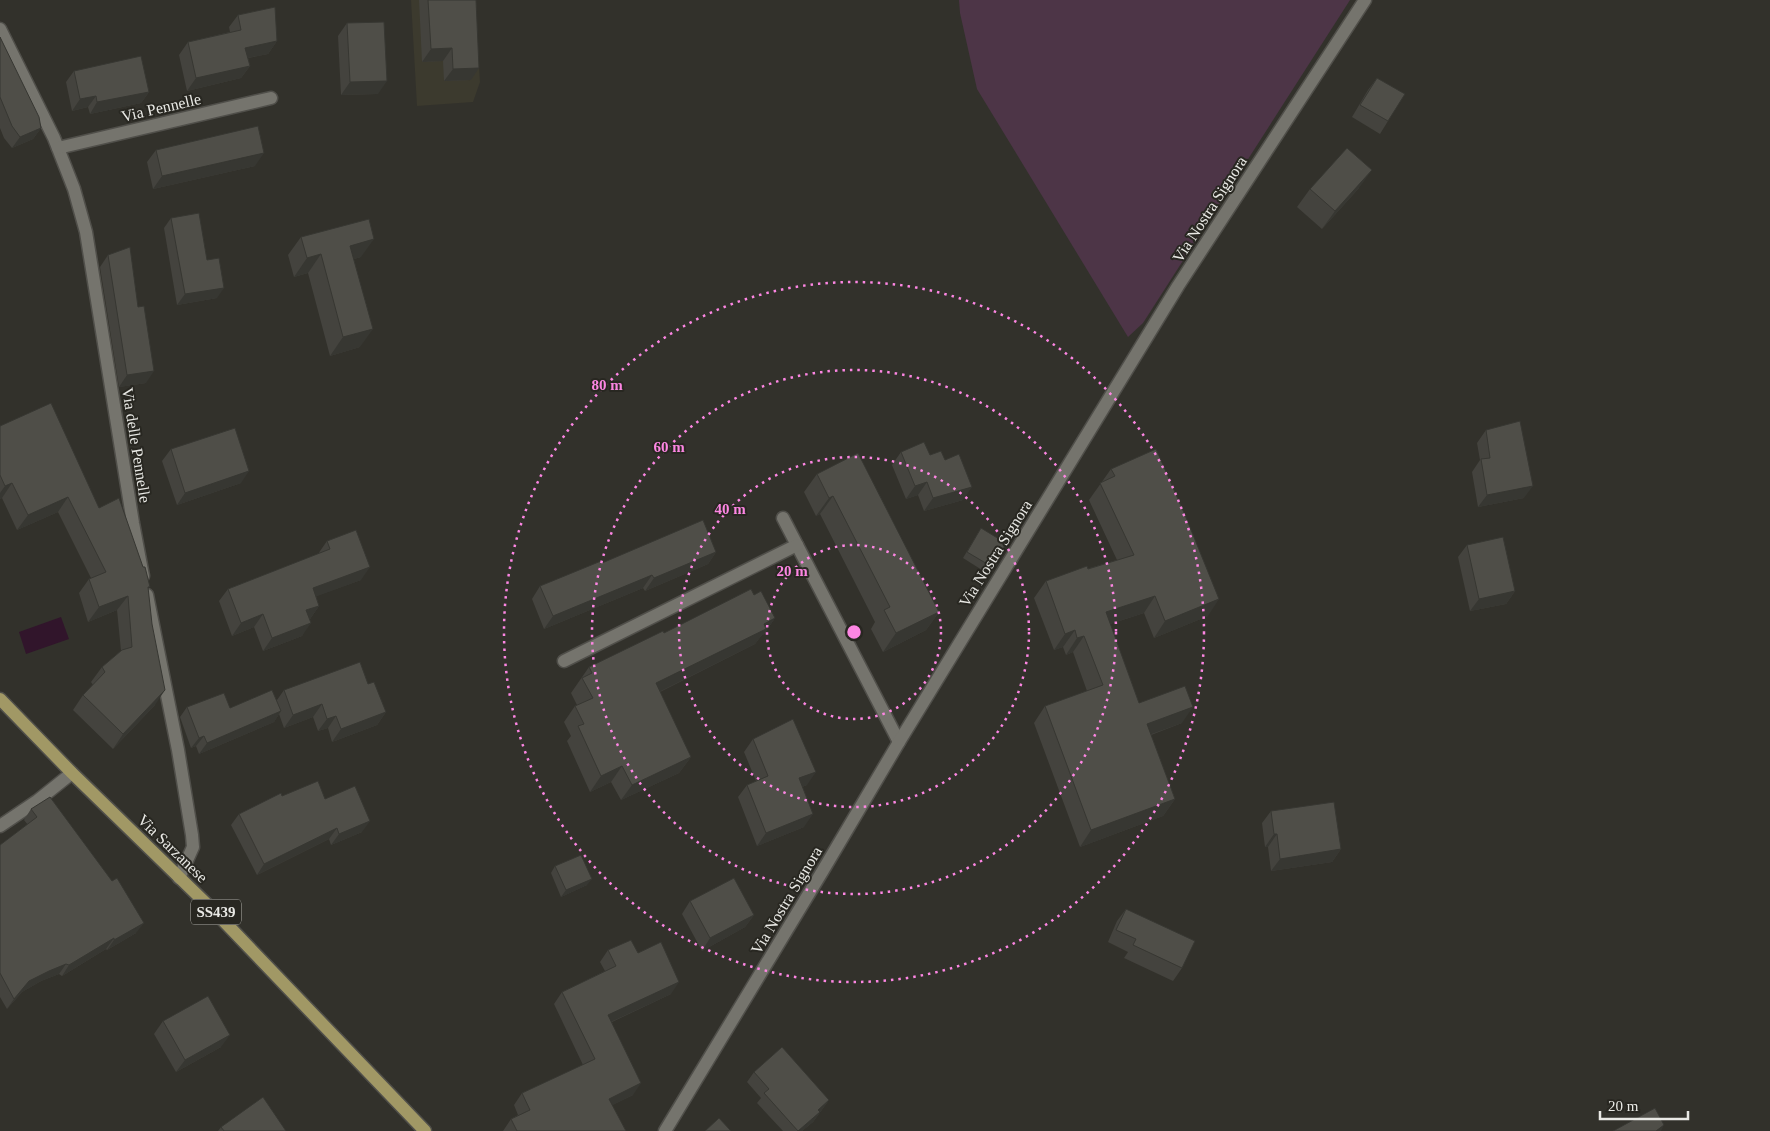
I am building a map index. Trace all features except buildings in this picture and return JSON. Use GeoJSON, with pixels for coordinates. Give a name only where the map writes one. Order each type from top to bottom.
{"type":"FeatureCollection","features":[{"type":"Feature","properties":{"kind":"main road","name":"Via Sarzanese"},"geometry":{"type":"LineString","coordinates":[[0,699],[72,773],[218,915],[425,1131]]}},
{"type":"Feature","properties":{"kind":"street","name":"Via Nostra Signora"},"geometry":{"type":"LineString","coordinates":[[665,1131],[899,742],[1178,286],[1365,0]]}},
{"type":"Feature","properties":{"kind":"street","name":"Via delle Pennelle"},"geometry":{"type":"LineString","coordinates":[[0,29],[58,148],[74,189],[86,232],[133,523],[178,750],[194,847],[179,878]]}},
{"type":"Feature","properties":{"kind":"street","name":"Via Pennelle"},"geometry":{"type":"LineString","coordinates":[[58,148],[271,98]]}},
{"type":"Feature","properties":{"kind":"street"},"geometry":{"type":"LineString","coordinates":[[783,518],[899,742]]}},
{"type":"Feature","properties":{"kind":"street"},"geometry":{"type":"LineString","coordinates":[[564,661],[797,545]]}},
{"type":"Feature","properties":{"kind":"street"},"geometry":{"type":"LineString","coordinates":[[0,826],[37,801],[72,773]]}},
{"type":"Feature","properties":{"kind":"shaded area"},"geometry":{"type":"Polygon","coordinates":[[[411,0],[475,0],[480,82],[473,102],[417,106],[411,0]]]}},
{"type":"Feature","properties":{"kind":"shaded area"},"geometry":{"type":"Polygon","coordinates":[[[959,0],[1350,0],[1143,323],[1128,337],[977,89],[960,13],[959,0]]]}},
{"type":"Feature","properties":{"kind":"shaded area"},"geometry":{"type":"Polygon","coordinates":[[[61,617],[69,639],[26,654],[19,632],[61,617]]]}}]}
